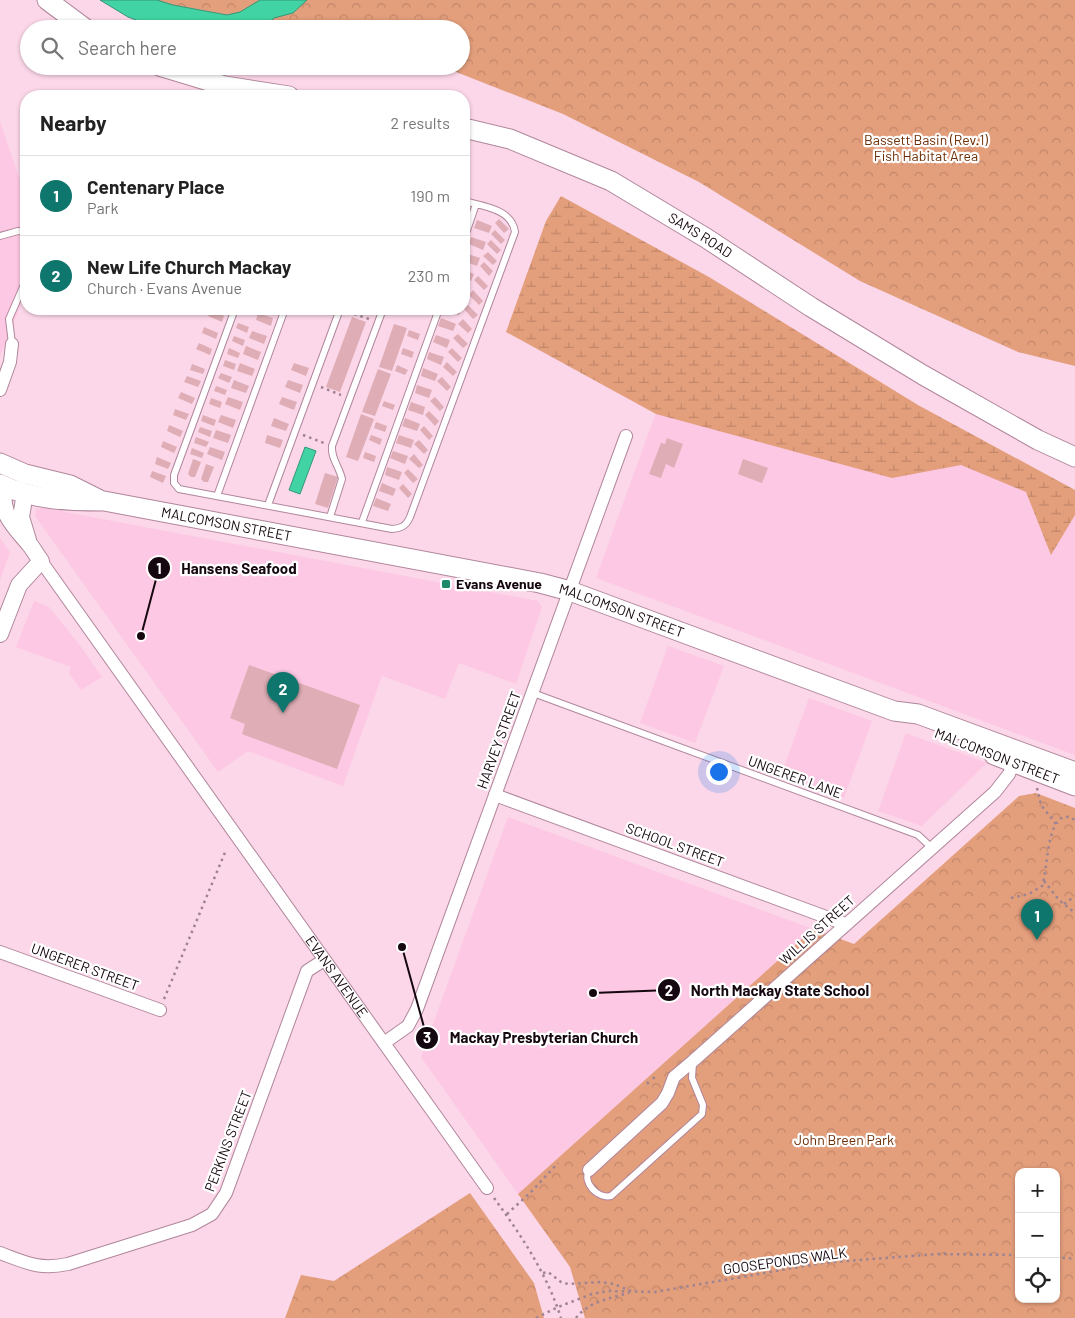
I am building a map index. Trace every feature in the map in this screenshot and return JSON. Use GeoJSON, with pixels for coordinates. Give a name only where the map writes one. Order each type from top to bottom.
{"type":"FeatureCollection","features":[{"type":"Feature","properties":{"kind":"main road"},"geometry":{"type":"LineString","coordinates":[[46,0],[74,20]]}},
{"type":"Feature","properties":{"kind":"main road"},"geometry":{"type":"LineString","coordinates":[[189,75],[225,86],[251,90]]}},
{"type":"Feature","properties":{"kind":"main road","name":"SAMS ROAD"},"geometry":{"type":"LineString","coordinates":[[470,129],[510,139],[611,181],[706,238],[811,307],[923,374],[1038,440],[1075,457]]}},
{"type":"Feature","properties":{"kind":"main road","name":"SAMS ROAD"},"geometry":{"type":"LineString","coordinates":[[923,374],[1042,432],[1075,445]]}},
{"type":"Feature","properties":{"kind":"main road"},"geometry":{"type":"LineString","coordinates":[[0,463],[13,470],[15,484]]}},
{"type":"Feature","properties":{"kind":"main road","name":"MALCOMSON STREET"},"geometry":{"type":"LineString","coordinates":[[15,484],[66,501],[104,501],[540,583],[570,591],[894,711],[914,725],[1075,772]]}},
{"type":"Feature","properties":{"kind":"main road","name":"MALCOMSON STREET"},"geometry":{"type":"LineString","coordinates":[[1016,756],[1075,786]]}},
{"type":"Feature","properties":{"kind":"street"},"geometry":{"type":"LineString","coordinates":[[0,390],[10,362],[12,344]]}},
{"type":"Feature","properties":{"kind":"street","name":"HARVEY STREET"},"geometry":{"type":"LineString","coordinates":[[384,1043],[408,1026],[417,1009],[626,436]]}},
{"type":"Feature","properties":{"kind":"street","name":"EVANS AVENUE"},"geometry":{"type":"LineString","coordinates":[[15,484],[21,517],[29,544]]}},
{"type":"Feature","properties":{"kind":"street","name":"EVANS AVENUE"},"geometry":{"type":"LineString","coordinates":[[15,484],[0,497],[1,509],[13,528],[29,544],[487,1188]]}},
{"type":"Feature","properties":{"kind":"street"},"geometry":{"type":"LineString","coordinates":[[0,634],[18,585],[41,561]]}},
{"type":"Feature","properties":{"kind":"street","name":"WILLIS STREET"},"geometry":{"type":"LineString","coordinates":[[589,1170],[662,1103],[674,1077],[995,792],[1009,774],[1016,756]]}},
{"type":"Feature","properties":{"kind":"street","name":"SCHOOL STREET"},"geometry":{"type":"LineString","coordinates":[[495,795],[845,924]]}},
{"type":"Feature","properties":{"kind":"street","name":"UNGERER STREET"},"geometry":{"type":"LineString","coordinates":[[0,952],[160,1010]]}},
{"type":"Feature","properties":{"kind":"street","name":"PERKINS STREET"},"geometry":{"type":"LineString","coordinates":[[0,1253],[36,1266],[52,1267],[68,1264],[192,1225],[212,1214],[226,1193],[307,971],[324,960]]}},
{"type":"Feature","properties":{"kind":"lane"},"geometry":{"type":"LineString","coordinates":[[233,315],[174,475],[174,483],[179,488],[217,496],[400,528],[406,525],[410,517],[515,232],[514,223],[507,215],[470,202]]}},
{"type":"Feature","properties":{"kind":"lane"},"geometry":{"type":"LineString","coordinates":[[470,222],[476,204]]}},
{"type":"Feature","properties":{"kind":"lane"},"geometry":{"type":"LineString","coordinates":[[0,236],[20,231]]}},
{"type":"Feature","properties":{"kind":"lane"},"geometry":{"type":"LineString","coordinates":[[12,344],[9,319],[20,294]]}},
{"type":"Feature","properties":{"kind":"lane"},"geometry":{"type":"LineString","coordinates":[[217,496],[282,315]]}},
{"type":"Feature","properties":{"kind":"lane"},"geometry":{"type":"LineString","coordinates":[[268,505],[338,315]]}},
{"type":"Feature","properties":{"kind":"lane"},"geometry":{"type":"LineString","coordinates":[[330,517],[342,479],[331,454],[332,446],[380,315]]}},
{"type":"Feature","properties":{"kind":"lane"},"geometry":{"type":"LineString","coordinates":[[362,522],[437,315]]}},
{"type":"Feature","properties":{"kind":"lane","name":"UNGERER LANE"},"geometry":{"type":"LineString","coordinates":[[533,693],[918,835],[932,848]]}},
{"type":"Feature","properties":{"kind":"lane"},"geometry":{"type":"LineString","coordinates":[[589,1170],[586,1178],[595,1192],[605,1198],[611,1196],[702,1114],[703,1105],[692,1078],[693,1061]]}},
{"type":"Feature","properties":{"kind":"path"},"geometry":{"type":"LineString","coordinates":[[358,315],[378,322]]}},
{"type":"Feature","properties":{"kind":"path"},"geometry":{"type":"LineString","coordinates":[[312,384],[350,398]]}},
{"type":"Feature","properties":{"kind":"path"},"geometry":{"type":"LineString","coordinates":[[295,432],[332,446]]}},
{"type":"Feature","properties":{"kind":"path"},"geometry":{"type":"LineString","coordinates":[[1037,786],[1041,805],[1056,824]]}},
{"type":"Feature","properties":{"kind":"path"},"geometry":{"type":"LineString","coordinates":[[1011,898],[1029,894],[1042,886],[1051,836],[1056,824],[1066,816],[1075,820]]}},
{"type":"Feature","properties":{"kind":"path"},"geometry":{"type":"LineString","coordinates":[[160,1010],[226,850]]}},
{"type":"Feature","properties":{"kind":"path"},"geometry":{"type":"LineString","coordinates":[[1044,881],[1064,904],[1075,913]]}},
{"type":"Feature","properties":{"kind":"path"},"geometry":{"type":"LineString","coordinates":[[1064,904],[1075,896]]}},
{"type":"Feature","properties":{"kind":"path"},"geometry":{"type":"LineString","coordinates":[[653,1077],[656,1081]]}},
{"type":"Feature","properties":{"kind":"path"},"geometry":{"type":"LineString","coordinates":[[647,1082],[651,1086]]}},
{"type":"Feature","properties":{"kind":"path"},"geometry":{"type":"LineString","coordinates":[[507,1214],[558,1163]]}},
{"type":"Feature","properties":{"kind":"path"},"geometry":{"type":"LineString","coordinates":[[487,1188],[507,1214],[543,1273],[561,1318]]}},
{"type":"Feature","properties":{"kind":"path","name":"GOOSEPONDS WALK"},"geometry":{"type":"LineString","coordinates":[[536,1318],[592,1294],[608,1291],[632,1292],[672,1289],[822,1264],[936,1254],[1015,1255]]}},
{"type":"Feature","properties":{"kind":"path"},"geometry":{"type":"LineString","coordinates":[[1060,1257],[1075,1259]]}},
{"type":"Feature","properties":{"kind":"path"},"geometry":{"type":"LineString","coordinates":[[543,1273],[548,1272],[561,1282],[568,1284],[601,1282],[614,1284],[632,1292]]}},
{"type":"Feature","properties":{"kind":"path"},"geometry":{"type":"LineString","coordinates":[[576,1318],[586,1308],[603,1300],[632,1292]]}},
{"type":"Feature","properties":{"kind":"shaded area"},"geometry":{"type":"Polygon","coordinates":[[[100,0],[157,0],[173,5],[227,15],[240,12],[260,0],[307,0],[293,13],[272,20],[136,20],[100,0]]]}},
{"type":"Feature","properties":{"kind":"shaded area"},"geometry":{"type":"Polygon","coordinates":[[[0,122],[20,180],[20,308],[0,356],[0,122]]]}},
{"type":"Feature","properties":{"kind":"shaded area"},"geometry":{"type":"Polygon","coordinates":[[[675,360],[1075,507],[1075,755],[596,578],[675,360]]]}},
{"type":"Feature","properties":{"kind":"shaded area"},"geometry":{"type":"Polygon","coordinates":[[[305,447],[316,451],[300,494],[289,490],[305,447]]]}},
{"type":"Feature","properties":{"kind":"shaded area"},"geometry":{"type":"Polygon","coordinates":[[[44,508],[538,601],[542,607],[516,684],[459,663],[445,699],[382,676],[343,786],[248,751],[218,772],[35,516],[36,509],[44,508]]]}},
{"type":"Feature","properties":{"kind":"shaded area"},"geometry":{"type":"Polygon","coordinates":[[[0,538],[10,552],[0,580],[0,538]]]}},
{"type":"Feature","properties":{"kind":"shaded area"},"geometry":{"type":"Polygon","coordinates":[[[34,601],[49,607],[79,644],[102,677],[81,690],[69,673],[71,667],[16,647],[34,601]]]}},
{"type":"Feature","properties":{"kind":"shaded area"},"geometry":{"type":"Polygon","coordinates":[[[668,646],[724,666],[695,743],[640,723],[668,646]]]}},
{"type":"Feature","properties":{"kind":"shaded area"},"geometry":{"type":"Polygon","coordinates":[[[809,698],[872,721],[844,798],[781,775],[809,698]]]}},
{"type":"Feature","properties":{"kind":"shaded area"},"geometry":{"type":"Polygon","coordinates":[[[906,733],[987,763],[922,826],[878,811],[906,733]]]}},
{"type":"Feature","properties":{"kind":"shaded area"},"geometry":{"type":"Polygon","coordinates":[[[508,817],[813,929],[518,1194],[421,1057],[508,817]]]}},
{"type":"Feature","properties":{"kind":"green space","name":"Bassett Basin (Rev.1) Fish Habitat Area"},"geometry":{"type":"Polygon","coordinates":[[[132,0],[1075,0],[1075,366],[1018,352],[860,281],[699,182],[563,114],[464,75],[470,75],[470,20],[244,20],[229,15],[132,0]]]}},
{"type":"Feature","properties":{"kind":"green space"},"geometry":{"type":"Polygon","coordinates":[[[561,196],[709,277],[918,405],[1075,490],[1075,515],[1051,555],[1026,492],[961,465],[892,478],[656,414],[506,332],[546,221],[561,196]]]}},
{"type":"Feature","properties":{"kind":"green space","name":"John Breen Park"},"geometry":{"type":"Polygon","coordinates":[[[1036,793],[1075,808],[1075,1318],[585,1318],[570,1267],[518,1194],[813,929],[854,944],[1019,796],[1036,793]]]}},
{"type":"Feature","properties":{"kind":"green space"},"geometry":{"type":"Polygon","coordinates":[[[470,1193],[534,1283],[544,1318],[285,1318],[301,1275],[334,1281],[470,1193]]]}},
{"type":"Feature","properties":{"kind":"building"},"geometry":{"type":"Polygon","coordinates":[[[499,219],[509,229],[504,233],[495,223],[499,219]]]}},
{"type":"Feature","properties":{"kind":"building"},"geometry":{"type":"Polygon","coordinates":[[[477,220],[492,226],[489,233],[474,228],[477,220]]]}},
{"type":"Feature","properties":{"kind":"building"},"geometry":{"type":"Polygon","coordinates":[[[495,230],[505,240],[501,244],[491,234],[495,230]]]}},
{"type":"Feature","properties":{"kind":"building"},"geometry":{"type":"Polygon","coordinates":[[[471,237],[486,242],[483,250],[470,244],[471,237]]]}},
{"type":"Feature","properties":{"kind":"building"},"geometry":{"type":"Polygon","coordinates":[[[491,240],[501,250],[497,254],[487,244],[491,240]]]}},
{"type":"Feature","properties":{"kind":"building"},"geometry":{"type":"Polygon","coordinates":[[[488,252],[497,261],[493,265],[483,256],[488,252]]]}},
{"type":"Feature","properties":{"kind":"building"},"geometry":{"type":"Polygon","coordinates":[[[470,255],[480,258],[477,266],[470,263],[470,255]]]}},
{"type":"Feature","properties":{"kind":"building"},"geometry":{"type":"Polygon","coordinates":[[[484,262],[493,271],[489,276],[480,266],[484,262]]]}},
{"type":"Feature","properties":{"kind":"building"},"geometry":{"type":"Polygon","coordinates":[[[470,272],[474,274],[470,281],[470,272]]]}},
{"type":"Feature","properties":{"kind":"building"},"geometry":{"type":"Polygon","coordinates":[[[478,276],[488,286],[484,290],[474,280],[478,276]]]}},
{"type":"Feature","properties":{"kind":"building"},"geometry":{"type":"Polygon","coordinates":[[[473,290],[483,301],[479,305],[470,294],[473,290]]]}},
{"type":"Feature","properties":{"kind":"building"},"geometry":{"type":"Polygon","coordinates":[[[470,307],[478,315],[473,319],[469,315],[470,307]]]}},
{"type":"Feature","properties":{"kind":"building"},"geometry":{"type":"Polygon","coordinates":[[[222,315],[224,316],[222,322],[208,316],[222,315]]]}},
{"type":"Feature","properties":{"kind":"building"},"geometry":{"type":"Polygon","coordinates":[[[257,315],[273,318],[271,326],[256,320],[257,315]]]}},
{"type":"Feature","properties":{"kind":"building"},"geometry":{"type":"Polygon","coordinates":[[[352,317],[366,322],[340,392],[326,387],[352,317]]]}},
{"type":"Feature","properties":{"kind":"building"},"geometry":{"type":"Polygon","coordinates":[[[441,318],[456,324],[453,331],[438,326],[441,318]]]}},
{"type":"Feature","properties":{"kind":"building"},"geometry":{"type":"Polygon","coordinates":[[[463,319],[472,329],[468,333],[458,324],[463,319]]]}},
{"type":"Feature","properties":{"kind":"building"},"geometry":{"type":"Polygon","coordinates":[[[238,323],[249,327],[247,333],[236,328],[238,323]]]}},
{"type":"Feature","properties":{"kind":"building"},"geometry":{"type":"Polygon","coordinates":[[[394,324],[407,328],[392,371],[379,367],[394,324]]]}},
{"type":"Feature","properties":{"kind":"building"},"geometry":{"type":"Polygon","coordinates":[[[204,327],[218,333],[216,339],[202,333],[204,327]]]}},
{"type":"Feature","properties":{"kind":"building"},"geometry":{"type":"Polygon","coordinates":[[[409,330],[420,334],[418,340],[407,336],[409,330]]]}},
{"type":"Feature","properties":{"kind":"building"},"geometry":{"type":"Polygon","coordinates":[[[252,331],[267,336],[264,344],[249,338],[252,331]]]}},
{"type":"Feature","properties":{"kind":"building"},"geometry":{"type":"Polygon","coordinates":[[[458,334],[468,344],[463,348],[453,338],[458,334]]]}},
{"type":"Feature","properties":{"kind":"building"},"geometry":{"type":"Polygon","coordinates":[[[436,335],[450,340],[447,348],[433,342],[436,335]]]}},
{"type":"Feature","properties":{"kind":"building"},"geometry":{"type":"Polygon","coordinates":[[[234,336],[245,340],[243,346],[232,341],[234,336]]]}},
{"type":"Feature","properties":{"kind":"building"},"geometry":{"type":"Polygon","coordinates":[[[199,343],[212,349],[210,355],[196,349],[199,343]]]}},
{"type":"Feature","properties":{"kind":"building"},"geometry":{"type":"Polygon","coordinates":[[[246,346],[261,352],[258,360],[243,354],[246,346]]]}},
{"type":"Feature","properties":{"kind":"building"},"geometry":{"type":"Polygon","coordinates":[[[229,348],[240,353],[238,358],[227,354],[229,348]]]}},
{"type":"Feature","properties":{"kind":"building"},"geometry":{"type":"Polygon","coordinates":[[[403,348],[414,352],[412,358],[401,354],[403,348]]]}},
{"type":"Feature","properties":{"kind":"building"},"geometry":{"type":"Polygon","coordinates":[[[452,348],[462,358],[458,362],[448,352],[452,348]]]}},
{"type":"Feature","properties":{"kind":"building"},"geometry":{"type":"Polygon","coordinates":[[[429,352],[444,357],[441,365],[427,359],[429,352]]]}},
{"type":"Feature","properties":{"kind":"building"},"geometry":{"type":"Polygon","coordinates":[[[225,360],[236,364],[234,370],[223,366],[225,360]]]}},
{"type":"Feature","properties":{"kind":"building"},"geometry":{"type":"Polygon","coordinates":[[[447,362],[457,372],[453,376],[443,367],[447,362]]]}},
{"type":"Feature","properties":{"kind":"building"},"geometry":{"type":"Polygon","coordinates":[[[240,363],[255,369],[252,376],[237,371],[240,363]]]}},
{"type":"Feature","properties":{"kind":"building"},"geometry":{"type":"Polygon","coordinates":[[[294,363],[309,368],[306,376],[291,370],[294,363]]]}},
{"type":"Feature","properties":{"kind":"building"},"geometry":{"type":"Polygon","coordinates":[[[192,364],[205,369],[203,374],[190,370],[192,364]]]}},
{"type":"Feature","properties":{"kind":"building"},"geometry":{"type":"Polygon","coordinates":[[[397,365],[408,370],[405,375],[395,371],[397,365]]]}},
{"type":"Feature","properties":{"kind":"building"},"geometry":{"type":"Polygon","coordinates":[[[423,368],[438,374],[435,381],[421,376],[423,368]]]}},
{"type":"Feature","properties":{"kind":"building"},"geometry":{"type":"Polygon","coordinates":[[[378,369],[391,374],[375,416],[362,412],[378,369]]]}},
{"type":"Feature","properties":{"kind":"building"},"geometry":{"type":"Polygon","coordinates":[[[221,373],[232,377],[229,383],[218,378],[221,373]]]}},
{"type":"Feature","properties":{"kind":"building"},"geometry":{"type":"Polygon","coordinates":[[[187,376],[201,381],[198,387],[184,382],[187,376]]]}},
{"type":"Feature","properties":{"kind":"building"},"geometry":{"type":"Polygon","coordinates":[[[442,377],[451,387],[447,391],[437,381],[442,377]]]}},
{"type":"Feature","properties":{"kind":"building"},"geometry":{"type":"Polygon","coordinates":[[[234,380],[249,386],[246,393],[231,388],[234,380]]]}},
{"type":"Feature","properties":{"kind":"building"},"geometry":{"type":"Polygon","coordinates":[[[288,380],[303,385],[300,393],[285,387],[288,380]]]}},
{"type":"Feature","properties":{"kind":"building"},"geometry":{"type":"Polygon","coordinates":[[[417,385],[432,390],[429,398],[415,393],[417,385]]]}},
{"type":"Feature","properties":{"kind":"building"},"geometry":{"type":"Polygon","coordinates":[[[216,386],[227,390],[225,395],[214,391],[216,386]]]}},
{"type":"Feature","properties":{"kind":"building"},"geometry":{"type":"Polygon","coordinates":[[[181,392],[195,398],[192,404],[178,398],[181,392]]]}},
{"type":"Feature","properties":{"kind":"building"},"geometry":{"type":"Polygon","coordinates":[[[228,397],[243,402],[240,410],[225,404],[228,397]]]}},
{"type":"Feature","properties":{"kind":"building"},"geometry":{"type":"Polygon","coordinates":[[[282,397],[297,402],[294,410],[279,404],[282,397]]]}},
{"type":"Feature","properties":{"kind":"building"},"geometry":{"type":"Polygon","coordinates":[[[435,397],[444,407],[440,411],[430,401],[435,397]]]}},
{"type":"Feature","properties":{"kind":"building"},"geometry":{"type":"Polygon","coordinates":[[[211,398],[222,402],[220,408],[209,404],[211,398]]]}},
{"type":"Feature","properties":{"kind":"building"},"geometry":{"type":"Polygon","coordinates":[[[384,401],[395,405],[393,410],[382,406],[384,401]]]}},
{"type":"Feature","properties":{"kind":"building"},"geometry":{"type":"Polygon","coordinates":[[[411,402],[425,407],[423,415],[408,410],[411,402]]]}},
{"type":"Feature","properties":{"kind":"building"},"geometry":{"type":"Polygon","coordinates":[[[175,409],[189,414],[186,420],[173,415],[175,409]]]}},
{"type":"Feature","properties":{"kind":"building"},"geometry":{"type":"Polygon","coordinates":[[[429,411],[439,421],[435,426],[425,415],[429,411]]]}},
{"type":"Feature","properties":{"kind":"building"},"geometry":{"type":"Polygon","coordinates":[[[361,414],[374,419],[358,461],[346,457],[361,414]]]}},
{"type":"Feature","properties":{"kind":"building"},"geometry":{"type":"Polygon","coordinates":[[[203,415],[216,420],[214,426],[201,421],[203,415]]]}},
{"type":"Feature","properties":{"kind":"building"},"geometry":{"type":"Polygon","coordinates":[[[221,415],[236,420],[233,428],[218,422],[221,415]]]}},
{"type":"Feature","properties":{"kind":"building"},"geometry":{"type":"Polygon","coordinates":[[[274,418],[289,424],[286,431],[271,426],[274,418]]]}},
{"type":"Feature","properties":{"kind":"building"},"geometry":{"type":"Polygon","coordinates":[[[405,418],[420,424],[417,431],[402,426],[405,418]]]}},
{"type":"Feature","properties":{"kind":"building"},"geometry":{"type":"Polygon","coordinates":[[[376,422],[387,426],[385,432],[374,428],[376,422]]]}},
{"type":"Feature","properties":{"kind":"building"},"geometry":{"type":"Polygon","coordinates":[[[169,425],[183,431],[180,437],[167,431],[169,425]]]}},
{"type":"Feature","properties":{"kind":"building"},"geometry":{"type":"Polygon","coordinates":[[[424,426],[433,436],[429,440],[420,430],[424,426]]]}},
{"type":"Feature","properties":{"kind":"building"},"geometry":{"type":"Polygon","coordinates":[[[200,427],[212,431],[210,437],[198,432],[200,427]]]}},
{"type":"Feature","properties":{"kind":"building"},"geometry":{"type":"Polygon","coordinates":[[[216,430],[231,435],[228,443],[213,438],[216,430]]]}},
{"type":"Feature","properties":{"kind":"building"},"geometry":{"type":"Polygon","coordinates":[[[267,435],[283,440],[280,448],[265,443],[267,435]]]}},
{"type":"Feature","properties":{"kind":"building"},"geometry":{"type":"Polygon","coordinates":[[[371,435],[382,439],[380,445],[369,440],[371,435]]]}},
{"type":"Feature","properties":{"kind":"building"},"geometry":{"type":"Polygon","coordinates":[[[399,435],[414,440],[411,448],[396,443],[399,435]]]}},
{"type":"Feature","properties":{"kind":"building"},"geometry":{"type":"Polygon","coordinates":[[[196,437],[209,442],[206,447],[194,443],[196,437]]]}},
{"type":"Feature","properties":{"kind":"building"},"geometry":{"type":"Polygon","coordinates":[[[667,438],[683,444],[674,468],[666,464],[661,478],[649,474],[661,443],[665,444],[667,438]]]}},
{"type":"Feature","properties":{"kind":"building"},"geometry":{"type":"Polygon","coordinates":[[[419,440],[428,450],[424,454],[414,444],[419,440]]]}},
{"type":"Feature","properties":{"kind":"building"},"geometry":{"type":"Polygon","coordinates":[[[163,441],[177,447],[174,453],[161,447],[163,441]]]}},
{"type":"Feature","properties":{"kind":"building"},"geometry":{"type":"Polygon","coordinates":[[[210,447],[225,452],[222,460],[207,454],[210,447]]]}},
{"type":"Feature","properties":{"kind":"building"},"geometry":{"type":"Polygon","coordinates":[[[192,448],[204,453],[202,458],[190,454],[192,448]]]}},
{"type":"Feature","properties":{"kind":"building"},"geometry":{"type":"Polygon","coordinates":[[[393,451],[408,456],[405,464],[390,458],[393,451]]]}},
{"type":"Feature","properties":{"kind":"building"},"geometry":{"type":"Polygon","coordinates":[[[365,452],[376,456],[374,462],[363,458],[365,452]]]}},
{"type":"Feature","properties":{"kind":"building"},"geometry":{"type":"Polygon","coordinates":[[[414,454],[423,465],[419,468],[409,459],[414,454]]]}},
{"type":"Feature","properties":{"kind":"building"},"geometry":{"type":"Polygon","coordinates":[[[157,457],[171,463],[168,469],[155,464],[157,457]]]}},
{"type":"Feature","properties":{"kind":"building"},"geometry":{"type":"Polygon","coordinates":[[[193,459],[201,462],[195,477],[191,477],[188,474],[193,459]]]}},
{"type":"Feature","properties":{"kind":"building"},"geometry":{"type":"Polygon","coordinates":[[[743,459],[768,468],[762,483],[738,474],[743,459]]]}},
{"type":"Feature","properties":{"kind":"building"},"geometry":{"type":"Polygon","coordinates":[[[206,464],[214,467],[208,482],[204,482],[201,479],[206,464]]]}},
{"type":"Feature","properties":{"kind":"building"},"geometry":{"type":"Polygon","coordinates":[[[387,467],[402,472],[399,480],[385,475],[387,467]]]}},
{"type":"Feature","properties":{"kind":"building"},"geometry":{"type":"Polygon","coordinates":[[[408,469],[418,479],[413,483],[404,473],[408,469]]]}},
{"type":"Feature","properties":{"kind":"building"},"geometry":{"type":"Polygon","coordinates":[[[152,471],[166,476],[163,483],[150,477],[152,471]]]}},
{"type":"Feature","properties":{"kind":"building"},"geometry":{"type":"Polygon","coordinates":[[[325,473],[338,477],[328,508],[315,504],[325,473]]]}},
{"type":"Feature","properties":{"kind":"building"},"geometry":{"type":"Polygon","coordinates":[[[382,483],[396,489],[393,496],[379,491],[382,483]]]}},
{"type":"Feature","properties":{"kind":"building"},"geometry":{"type":"Polygon","coordinates":[[[403,484],[412,494],[408,498],[399,488],[403,484]]]}},
{"type":"Feature","properties":{"kind":"building"},"geometry":{"type":"Polygon","coordinates":[[[376,498],[391,504],[388,511],[373,506],[376,498]]]}},
{"type":"Feature","properties":{"kind":"building"},"geometry":{"type":"Polygon","coordinates":[[[249,665],[360,705],[337,769],[242,734],[245,724],[230,718],[249,665]]]}},
{"type":"Feature","properties":{"kind":"place","name":"Evans Avenue"},"geometry":{"type":"Point","coordinates":[446,584]}},
{"type":"Feature","properties":{"kind":"place","name":"Hansens Seafood"},"geometry":{"type":"Point","coordinates":[141,636]}},
{"type":"Feature","properties":{"kind":"place","name":"New Life Church Mackay"},"geometry":{"type":"Point","coordinates":[283,713]}},
{"type":"Feature","properties":{"kind":"place","name":"Centenary Place"},"geometry":{"type":"Point","coordinates":[1037,940]}},
{"type":"Feature","properties":{"kind":"place","name":"Mackay Presbyterian Church"},"geometry":{"type":"Point","coordinates":[402,947]}},
{"type":"Feature","properties":{"kind":"place","name":"North Mackay State School"},"geometry":{"type":"Point","coordinates":[593,993]}}]}
